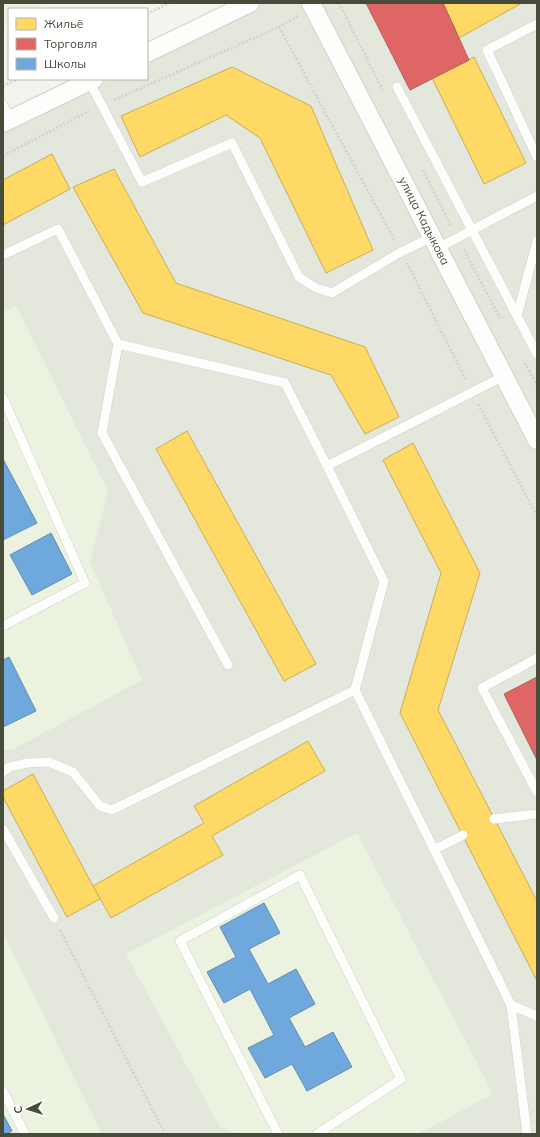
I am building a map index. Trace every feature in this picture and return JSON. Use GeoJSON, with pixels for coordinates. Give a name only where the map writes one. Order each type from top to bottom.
{"type":"FeatureCollection","features":[{"type":"Feature","properties":{"kind":"street"},"geometry":{"type":"LineString","coordinates":[[148,53],[250,3]]}},
{"type":"Feature","properties":{"kind":"street","name":"улица Кадыкова"},"geometry":{"type":"LineString","coordinates":[[312,5],[537,440]]}},
{"type":"Feature","properties":{"kind":"street"},"geometry":{"type":"LineString","coordinates":[[5,116],[91,80]]}},
{"type":"Feature","properties":{"kind":"lane"},"geometry":{"type":"LineString","coordinates":[[537,24],[487,50],[537,157]]}},
{"type":"Feature","properties":{"kind":"lane"},"geometry":{"type":"LineString","coordinates":[[91,80],[102,105],[142,182],[232,143],[299,277],[316,288],[332,293],[401,252],[472,230],[537,196]]}},
{"type":"Feature","properties":{"kind":"lane"},"geometry":{"type":"LineString","coordinates":[[397,87],[537,354]]}},
{"type":"Feature","properties":{"kind":"lane"},"geometry":{"type":"LineString","coordinates":[[3,255],[58,229],[118,344],[102,433],[228,665]]}},
{"type":"Feature","properties":{"kind":"lane"},"geometry":{"type":"LineString","coordinates":[[516,316],[537,241]]}},
{"type":"Feature","properties":{"kind":"lane"},"geometry":{"type":"LineString","coordinates":[[118,344],[285,383],[384,581],[355,690],[511,1005],[527,1134]]}},
{"type":"Feature","properties":{"kind":"lane"},"geometry":{"type":"LineString","coordinates":[[327,466],[504,376]]}},
{"type":"Feature","properties":{"kind":"lane"},"geometry":{"type":"LineString","coordinates":[[3,398],[85,583],[3,626]]}},
{"type":"Feature","properties":{"kind":"lane"},"geometry":{"type":"LineString","coordinates":[[537,658],[482,688],[537,792]]}},
{"type":"Feature","properties":{"kind":"lane"},"geometry":{"type":"LineString","coordinates":[[3,772],[9,767],[27,763],[49,762],[73,772],[100,806],[112,810],[355,690]]}},
{"type":"Feature","properties":{"kind":"lane"},"geometry":{"type":"LineString","coordinates":[[494,819],[537,814]]}},
{"type":"Feature","properties":{"kind":"lane"},"geometry":{"type":"LineString","coordinates":[[3,829],[54,918]]}},
{"type":"Feature","properties":{"kind":"lane"},"geometry":{"type":"LineString","coordinates":[[434,850],[463,835]]}},
{"type":"Feature","properties":{"kind":"lane"},"geometry":{"type":"LineString","coordinates":[[278,1134],[180,941],[300,875],[401,1079],[317,1134]]}},
{"type":"Feature","properties":{"kind":"lane"},"geometry":{"type":"LineString","coordinates":[[511,1005],[537,1016]]}},
{"type":"Feature","properties":{"kind":"lane"},"geometry":{"type":"LineString","coordinates":[[3,1091],[25,1134]]}},
{"type":"Feature","properties":{"kind":"path"},"geometry":{"type":"LineString","coordinates":[[148,14],[169,3]]}},
{"type":"Feature","properties":{"kind":"path"},"geometry":{"type":"LineString","coordinates":[[3,156],[102,105],[278,27],[312,5]]}},
{"type":"Feature","properties":{"kind":"path"},"geometry":{"type":"LineString","coordinates":[[278,27],[401,252],[537,516]]}},
{"type":"Feature","properties":{"kind":"path"},"geometry":{"type":"LineString","coordinates":[[3,86],[16,80]]}},
{"type":"Feature","properties":{"kind":"path"},"geometry":{"type":"LineString","coordinates":[[54,918],[165,1134]]}},
{"type":"Feature","properties":{"kind":"shaded area"},"geometry":{"type":"Polygon","coordinates":[[[3,3],[49,3],[39,8],[8,8],[8,24],[3,26],[3,3]]]}},
{"type":"Feature","properties":{"kind":"shaded area"},"geometry":{"type":"Polygon","coordinates":[[[263,3],[537,3],[537,1134],[3,1134],[3,131],[107,80],[148,80],[148,60],[263,3]]]}},
{"type":"Feature","properties":{"kind":"shaded area"},"geometry":{"type":"Polygon","coordinates":[[[16,305],[108,491],[90,562],[142,680],[12,750],[3,750],[3,312],[16,305]]]}},
{"type":"Feature","properties":{"kind":"shaded area"},"geometry":{"type":"Polygon","coordinates":[[[357,833],[493,1094],[418,1134],[238,1134],[220,1127],[126,954],[357,833]]]}},
{"type":"Feature","properties":{"kind":"shaded area"},"geometry":{"type":"Polygon","coordinates":[[[3,933],[102,1134],[3,1134],[3,933]]]}},
{"type":"Feature","properties":{"kind":"building: Жильё"},"geometry":{"type":"Polygon","coordinates":[[[443,3],[522,3],[459,38],[443,3]]]}},
{"type":"Feature","properties":{"kind":"building: Жильё"},"geometry":{"type":"Polygon","coordinates":[[[474,57],[526,163],[484,184],[432,78],[474,57]]]}},
{"type":"Feature","properties":{"kind":"building: Жильё"},"geometry":{"type":"Polygon","coordinates":[[[232,67],[311,106],[373,250],[326,273],[260,138],[226,115],[140,157],[121,116],[232,67]]]}},
{"type":"Feature","properties":{"kind":"building: Жильё"},"geometry":{"type":"Polygon","coordinates":[[[52,154],[70,189],[3,225],[3,180],[52,154]]]}},
{"type":"Feature","properties":{"kind":"building: Жильё"},"geometry":{"type":"Polygon","coordinates":[[[114,169],[176,283],[365,347],[399,417],[365,434],[331,375],[143,313],[73,187],[114,169]]]}},
{"type":"Feature","properties":{"kind":"building: Жильё"},"geometry":{"type":"Polygon","coordinates":[[[187,431],[316,664],[284,681],[156,449],[187,431]]]}},
{"type":"Feature","properties":{"kind":"building: Жильё"},"geometry":{"type":"Polygon","coordinates":[[[413,443],[480,573],[438,710],[537,901],[537,981],[400,713],[441,573],[383,460],[413,443]]]}},
{"type":"Feature","properties":{"kind":"building: Жильё"},"geometry":{"type":"Polygon","coordinates":[[[308,741],[325,771],[212,836],[223,855],[111,918],[93,886],[204,823],[194,806],[308,741]]]}},
{"type":"Feature","properties":{"kind":"building: Жильё"},"geometry":{"type":"Polygon","coordinates":[[[33,774],[100,899],[67,917],[3,797],[3,791],[33,774]]]}},
{"type":"Feature","properties":{"kind":"building: Торговля"},"geometry":{"type":"Polygon","coordinates":[[[366,3],[443,3],[469,60],[410,90],[366,3]]]}},
{"type":"Feature","properties":{"kind":"building: Торговля"},"geometry":{"type":"Polygon","coordinates":[[[537,677],[537,760],[504,694],[537,677]]]}},
{"type":"Feature","properties":{"kind":"building: Школы"},"geometry":{"type":"Polygon","coordinates":[[[3,459],[37,523],[3,540],[3,459]]]}},
{"type":"Feature","properties":{"kind":"building: Школы"},"geometry":{"type":"Polygon","coordinates":[[[51,533],[72,574],[32,595],[10,555],[51,533]]]}},
{"type":"Feature","properties":{"kind":"building: Школы"},"geometry":{"type":"Polygon","coordinates":[[[9,657],[36,711],[3,727],[3,660],[9,657]]]}},
{"type":"Feature","properties":{"kind":"building: Школы"},"geometry":{"type":"Polygon","coordinates":[[[264,903],[280,933],[249,949],[268,984],[296,969],[315,1004],[289,1018],[305,1047],[333,1032],[352,1067],[307,1091],[292,1064],[265,1078],[248,1048],[274,1035],[250,989],[224,1003],[207,972],[236,957],[220,927],[264,903]]]}},
{"type":"Feature","properties":{"kind":"building: Школы"},"geometry":{"type":"Polygon","coordinates":[[[3,1114],[12,1131],[6,1134],[3,1134],[3,1114]]]}}]}
